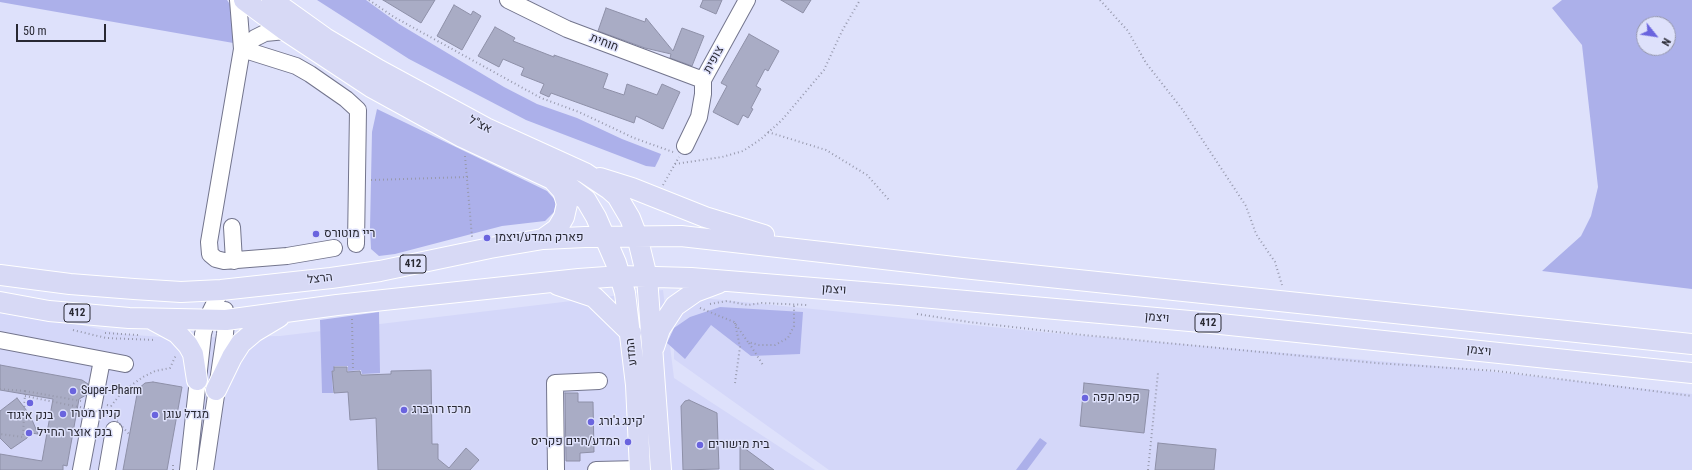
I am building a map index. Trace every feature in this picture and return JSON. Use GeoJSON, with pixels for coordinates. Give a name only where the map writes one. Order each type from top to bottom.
{"type":"FeatureCollection","features":[{"type":"Feature","properties":{"kind":"main road","name":"אצ\"ל"},"geometry":{"type":"LineString","coordinates":[[244,0],[286,31],[371,87],[462,137],[569,187],[586,200],[591,206],[605,237]]}},
{"type":"Feature","properties":{"kind":"main road","name":"אצ\"ל"},"geometry":{"type":"LineString","coordinates":[[272,0],[325,38],[413,89],[499,134],[585,173],[609,188],[630,218],[637,236],[647,277]]}},
{"type":"Feature","properties":{"kind":"main road"},"geometry":{"type":"LineString","coordinates":[[585,173],[617,182],[705,217],[822,252]]}},
{"type":"Feature","properties":{"kind":"main road"},"geometry":{"type":"LineString","coordinates":[[543,175],[561,187],[567,198],[564,217],[557,228],[543,240]]}},
{"type":"Feature","properties":{"kind":"main road","name":"הרצל"},"geometry":{"type":"LineString","coordinates":[[3,276],[134,290],[181,292],[221,290],[331,278],[543,240],[637,236]]}},
{"type":"Feature","properties":{"kind":"main road","name":"412"},"geometry":{"type":"LineString","coordinates":[[637,236],[710,238],[822,252],[1692,344]]}},
{"type":"Feature","properties":{"kind":"main road","name":"המדע"},"geometry":{"type":"LineString","coordinates":[[605,237],[625,293],[631,333],[638,417],[640,470]]}},
{"type":"Feature","properties":{"kind":"main road","name":"412"},"geometry":{"type":"LineString","coordinates":[[1,303],[55,311],[153,320],[226,320],[288,313],[337,305],[548,282],[620,276]]}},
{"type":"Feature","properties":{"kind":"main road","name":"ויצמן"},"geometry":{"type":"LineString","coordinates":[[620,276],[724,281],[1200,322],[1692,373]]}},
{"type":"Feature","properties":{"kind":"main road","name":"המדע"},"geometry":{"type":"LineString","coordinates":[[647,277],[664,469]]}},
{"type":"Feature","properties":{"kind":"main road"},"geometry":{"type":"LineString","coordinates":[[653,350],[660,329],[675,306],[695,292],[724,281]]}},
{"type":"Feature","properties":{"kind":"main road"},"geometry":{"type":"LineString","coordinates":[[548,282],[594,297],[631,333]]}},
{"type":"Feature","properties":{"kind":"main road"},"geometry":{"type":"LineString","coordinates":[[216,390],[232,357],[241,343],[266,324],[288,313]]}},
{"type":"Feature","properties":{"kind":"main road"},"geometry":{"type":"LineString","coordinates":[[153,320],[177,333],[188,345],[193,354],[197,380]]}},
{"type":"Feature","properties":{"kind":"street"},"geometry":{"type":"LineString","coordinates":[[238,0],[242,49],[209,242],[210,254],[219,261],[234,261],[287,256],[334,248]]}},
{"type":"Feature","properties":{"kind":"street","name":"חוחית"},"geometry":{"type":"LineString","coordinates":[[508,0],[567,29],[703,80]]}},
{"type":"Feature","properties":{"kind":"street","name":"צופית"},"geometry":{"type":"LineString","coordinates":[[686,146],[699,117],[703,94],[703,80],[747,0]]}},
{"type":"Feature","properties":{"kind":"street"},"geometry":{"type":"LineString","coordinates":[[242,49],[255,38],[265,33],[286,31]]}},
{"type":"Feature","properties":{"kind":"street"},"geometry":{"type":"LineString","coordinates":[[242,49],[296,66],[310,74],[355,106],[360,113],[356,244]]}},
{"type":"Feature","properties":{"kind":"street"},"geometry":{"type":"LineString","coordinates":[[232,227],[234,261]]}},
{"type":"Feature","properties":{"kind":"street"},"geometry":{"type":"LineString","coordinates":[[188,470],[197,380],[206,320],[221,290]]}},
{"type":"Feature","properties":{"kind":"street"},"geometry":{"type":"LineString","coordinates":[[205,470],[226,320],[221,290]]}},
{"type":"Feature","properties":{"kind":"street"},"geometry":{"type":"LineString","coordinates":[[0,340],[125,364]]}},
{"type":"Feature","properties":{"kind":"street"},"geometry":{"type":"LineString","coordinates":[[80,470],[87,405],[102,360]]}},
{"type":"Feature","properties":{"kind":"street"},"geometry":{"type":"LineString","coordinates":[[556,470],[555,382],[599,381]]}},
{"type":"Feature","properties":{"kind":"street"},"geometry":{"type":"LineString","coordinates":[[107,470],[122,432]]}},
{"type":"Feature","properties":{"kind":"street"},"geometry":{"type":"LineString","coordinates":[[596,470],[640,470]]}},
{"type":"Feature","properties":{"kind":"path"},"geometry":{"type":"LineString","coordinates":[[369,0],[394,17],[541,98],[578,112],[634,138],[680,155],[657,198]]}},
{"type":"Feature","properties":{"kind":"path"},"geometry":{"type":"LineString","coordinates":[[675,164],[722,157],[743,151],[782,120],[824,70],[842,31],[860,0]]}},
{"type":"Feature","properties":{"kind":"path"},"geometry":{"type":"LineString","coordinates":[[1100,0],[1128,31],[1146,63],[1182,109],[1246,206],[1256,234],[1275,262],[1280,281]]}},
{"type":"Feature","properties":{"kind":"path"},"geometry":{"type":"LineString","coordinates":[[768,132],[826,150],[867,175],[889,200]]}},
{"type":"Feature","properties":{"kind":"path"},"geometry":{"type":"LineString","coordinates":[[462,137],[468,177],[472,252]]}},
{"type":"Feature","properties":{"kind":"path"},"geometry":{"type":"LineString","coordinates":[[357,180],[468,177]]}},
{"type":"Feature","properties":{"kind":"path"},"geometry":{"type":"LineString","coordinates":[[763,365],[734,322],[711,311],[696,307],[727,301],[748,305],[810,305]]}},
{"type":"Feature","properties":{"kind":"path"},"geometry":{"type":"LineString","coordinates":[[748,342],[759,345],[775,345],[788,338],[794,326],[794,304]]}},
{"type":"Feature","properties":{"kind":"path"},"geometry":{"type":"LineString","coordinates":[[352,312],[353,370]]}},
{"type":"Feature","properties":{"kind":"path"},"geometry":{"type":"LineString","coordinates":[[914,313],[969,322],[1091,336],[1376,363],[1497,371],[1692,396]]}},
{"type":"Feature","properties":{"kind":"path"},"geometry":{"type":"LineString","coordinates":[[734,322],[740,347],[735,383]]}},
{"type":"Feature","properties":{"kind":"path"},"geometry":{"type":"LineString","coordinates":[[25,396],[87,405],[111,406],[116,398],[132,384],[154,371],[170,368],[176,354]]}},
{"type":"Feature","properties":{"kind":"path"},"geometry":{"type":"LineString","coordinates":[[1148,470],[1158,373]]}},
{"type":"Feature","properties":{"kind":"path"},"geometry":{"type":"LineString","coordinates":[[0,389],[25,391],[87,405],[115,419],[122,432]]}},
{"type":"Feature","properties":{"kind":"path"},"geometry":{"type":"LineString","coordinates":[[0,434],[23,437],[25,391]]}},
{"type":"Feature","properties":{"kind":"shaded area"},"geometry":{"type":"Polygon","coordinates":[[[0,0],[227,0],[233,9],[239,44],[0,2],[0,0]]]}},
{"type":"Feature","properties":{"kind":"shaded area"},"geometry":{"type":"Polygon","coordinates":[[[317,0],[366,0],[399,24],[504,87],[537,104],[577,118],[622,139],[661,154],[659,159],[655,167],[646,166],[526,120],[409,59],[317,0]]]}},
{"type":"Feature","properties":{"kind":"shaded area"},"geometry":{"type":"Polygon","coordinates":[[[1562,0],[1692,0],[1692,289],[1542,271],[1581,236],[1591,216],[1598,187],[1582,45],[1552,8],[1562,0]]]}},
{"type":"Feature","properties":{"kind":"shaded area"},"geometry":{"type":"Polygon","coordinates":[[[377,109],[547,191],[556,201],[554,212],[545,221],[502,226],[395,254],[379,256],[371,249],[370,228],[372,132],[377,109]]]}},
{"type":"Feature","properties":{"kind":"shaded area"},"geometry":{"type":"Polygon","coordinates":[[[663,290],[674,378],[815,470],[0,470],[0,308],[123,334],[173,338],[280,336],[663,290]]]}},
{"type":"Feature","properties":{"kind":"shaded area"},"geometry":{"type":"Polygon","coordinates":[[[703,298],[1052,333],[1460,368],[1692,394],[1692,470],[829,470],[674,359],[674,318],[703,298]]]}},
{"type":"Feature","properties":{"kind":"shaded area"},"geometry":{"type":"Polygon","coordinates":[[[720,307],[803,312],[800,354],[751,356],[711,325],[685,359],[667,343],[674,328],[690,317],[720,307]]]}},
{"type":"Feature","properties":{"kind":"shaded area"},"geometry":{"type":"Polygon","coordinates":[[[379,312],[380,373],[362,374],[361,370],[348,371],[348,366],[334,366],[334,370],[332,371],[333,393],[322,393],[320,320],[379,312]]]}},
{"type":"Feature","properties":{"kind":"shaded area"},"geometry":{"type":"Polygon","coordinates":[[[1040,438],[1047,443],[1027,470],[1016,470],[1040,438]]]}},
{"type":"Feature","properties":{"kind":"building"},"geometry":{"type":"Polygon","coordinates":[[[383,0],[435,0],[421,23],[383,0]]]}},
{"type":"Feature","properties":{"kind":"building"},"geometry":{"type":"Polygon","coordinates":[[[703,0],[722,0],[716,14],[700,7],[703,0]]]}},
{"type":"Feature","properties":{"kind":"building"},"geometry":{"type":"Polygon","coordinates":[[[781,0],[811,0],[803,13],[781,0]]]}},
{"type":"Feature","properties":{"kind":"building"},"geometry":{"type":"Polygon","coordinates":[[[454,5],[471,15],[473,11],[481,16],[462,50],[437,36],[454,5]]]}},
{"type":"Feature","properties":{"kind":"building"},"geometry":{"type":"Polygon","coordinates":[[[606,8],[645,22],[646,18],[673,51],[682,28],[704,36],[692,66],[670,58],[671,54],[645,48],[598,31],[606,8]]]}},
{"type":"Feature","properties":{"kind":"building"},"geometry":{"type":"Polygon","coordinates":[[[495,27],[515,38],[513,41],[554,57],[554,55],[608,74],[603,88],[624,95],[627,84],[657,95],[662,84],[680,92],[663,129],[636,116],[634,123],[551,93],[549,97],[540,93],[544,84],[521,75],[524,68],[503,59],[499,67],[478,56],[495,27]]]}},
{"type":"Feature","properties":{"kind":"building"},"geometry":{"type":"Polygon","coordinates":[[[749,34],[779,51],[768,71],[765,69],[756,86],[761,89],[751,108],[753,109],[748,118],[743,115],[738,125],[713,112],[727,86],[721,83],[749,34]]]}},
{"type":"Feature","properties":{"kind":"building","name":"קניון מטרו"},"geometry":{"type":"Polygon","coordinates":[[[0,365],[82,380],[88,384],[86,395],[79,399],[67,466],[63,465],[63,470],[0,470],[0,454],[42,461],[53,399],[0,390],[0,365]]]}},
{"type":"Feature","properties":{"kind":"building","name":"מרכז רורברג"},"geometry":{"type":"Polygon","coordinates":[[[334,367],[347,367],[347,372],[360,371],[361,375],[391,374],[391,371],[431,370],[432,444],[438,444],[438,459],[449,468],[466,448],[479,460],[470,470],[378,470],[376,418],[350,420],[348,392],[334,393],[332,371],[334,371],[334,367]]]}},
{"type":"Feature","properties":{"kind":"building","name":"מגדל עוגן"},"geometry":{"type":"Polygon","coordinates":[[[153,382],[182,387],[167,470],[123,470],[138,389],[145,383],[153,382]]]}},
{"type":"Feature","properties":{"kind":"building"},"geometry":{"type":"Polygon","coordinates":[[[1084,383],[1149,390],[1144,433],[1080,426],[1084,383]]]}},
{"type":"Feature","properties":{"kind":"building"},"geometry":{"type":"Polygon","coordinates":[[[565,393],[578,393],[578,402],[593,402],[594,452],[580,453],[580,461],[566,461],[565,393]]]}},
{"type":"Feature","properties":{"kind":"building"},"geometry":{"type":"Polygon","coordinates":[[[17,398],[30,415],[38,434],[31,433],[27,438],[11,449],[0,438],[0,411],[17,398]]]}},
{"type":"Feature","properties":{"kind":"building","name":"בית מישורים"},"geometry":{"type":"Polygon","coordinates":[[[689,400],[717,413],[719,469],[683,470],[681,406],[685,401],[689,400]]]}},
{"type":"Feature","properties":{"kind":"building"},"geometry":{"type":"Polygon","coordinates":[[[1158,443],[1216,449],[1214,470],[1155,470],[1158,443]]]}},
{"type":"Feature","properties":{"kind":"building"},"geometry":{"type":"Polygon","coordinates":[[[740,445],[774,470],[740,470],[740,445]]]}},
{"type":"Feature","properties":{"kind":"place","name":"ריי מוטורס"},"geometry":{"type":"Point","coordinates":[316,234]}},
{"type":"Feature","properties":{"kind":"place","name":"פארק המדע/ויצמן"},"geometry":{"type":"Point","coordinates":[487,238]}},
{"type":"Feature","properties":{"kind":"place","name":"Super-Pharm"},"geometry":{"type":"Point","coordinates":[73,391]}},
{"type":"Feature","properties":{"kind":"place","name":"קפה קפה"},"geometry":{"type":"Point","coordinates":[1085,398]}},
{"type":"Feature","properties":{"kind":"place","name":"בנק איגוד"},"geometry":{"type":"Point","coordinates":[30,403]}},
{"type":"Feature","properties":{"kind":"place","name":"מרכז רורברג"},"geometry":{"type":"Point","coordinates":[404,410]}},
{"type":"Feature","properties":{"kind":"place","name":"קניון מטרו"},"geometry":{"type":"Point","coordinates":[63,414]}},
{"type":"Feature","properties":{"kind":"place","name":"מגדל עוגן"},"geometry":{"type":"Point","coordinates":[155,415]}},
{"type":"Feature","properties":{"kind":"place","name":"קינג ג'ורג'"},"geometry":{"type":"Point","coordinates":[591,422]}},
{"type":"Feature","properties":{"kind":"place","name":"בנק אוצר החייל"},"geometry":{"type":"Point","coordinates":[29,433]}},
{"type":"Feature","properties":{"kind":"place","name":"המדע/חיים פקריס"},"geometry":{"type":"Point","coordinates":[628,442]}},
{"type":"Feature","properties":{"kind":"place","name":"בית מישורים"},"geometry":{"type":"Point","coordinates":[700,445]}}]}
